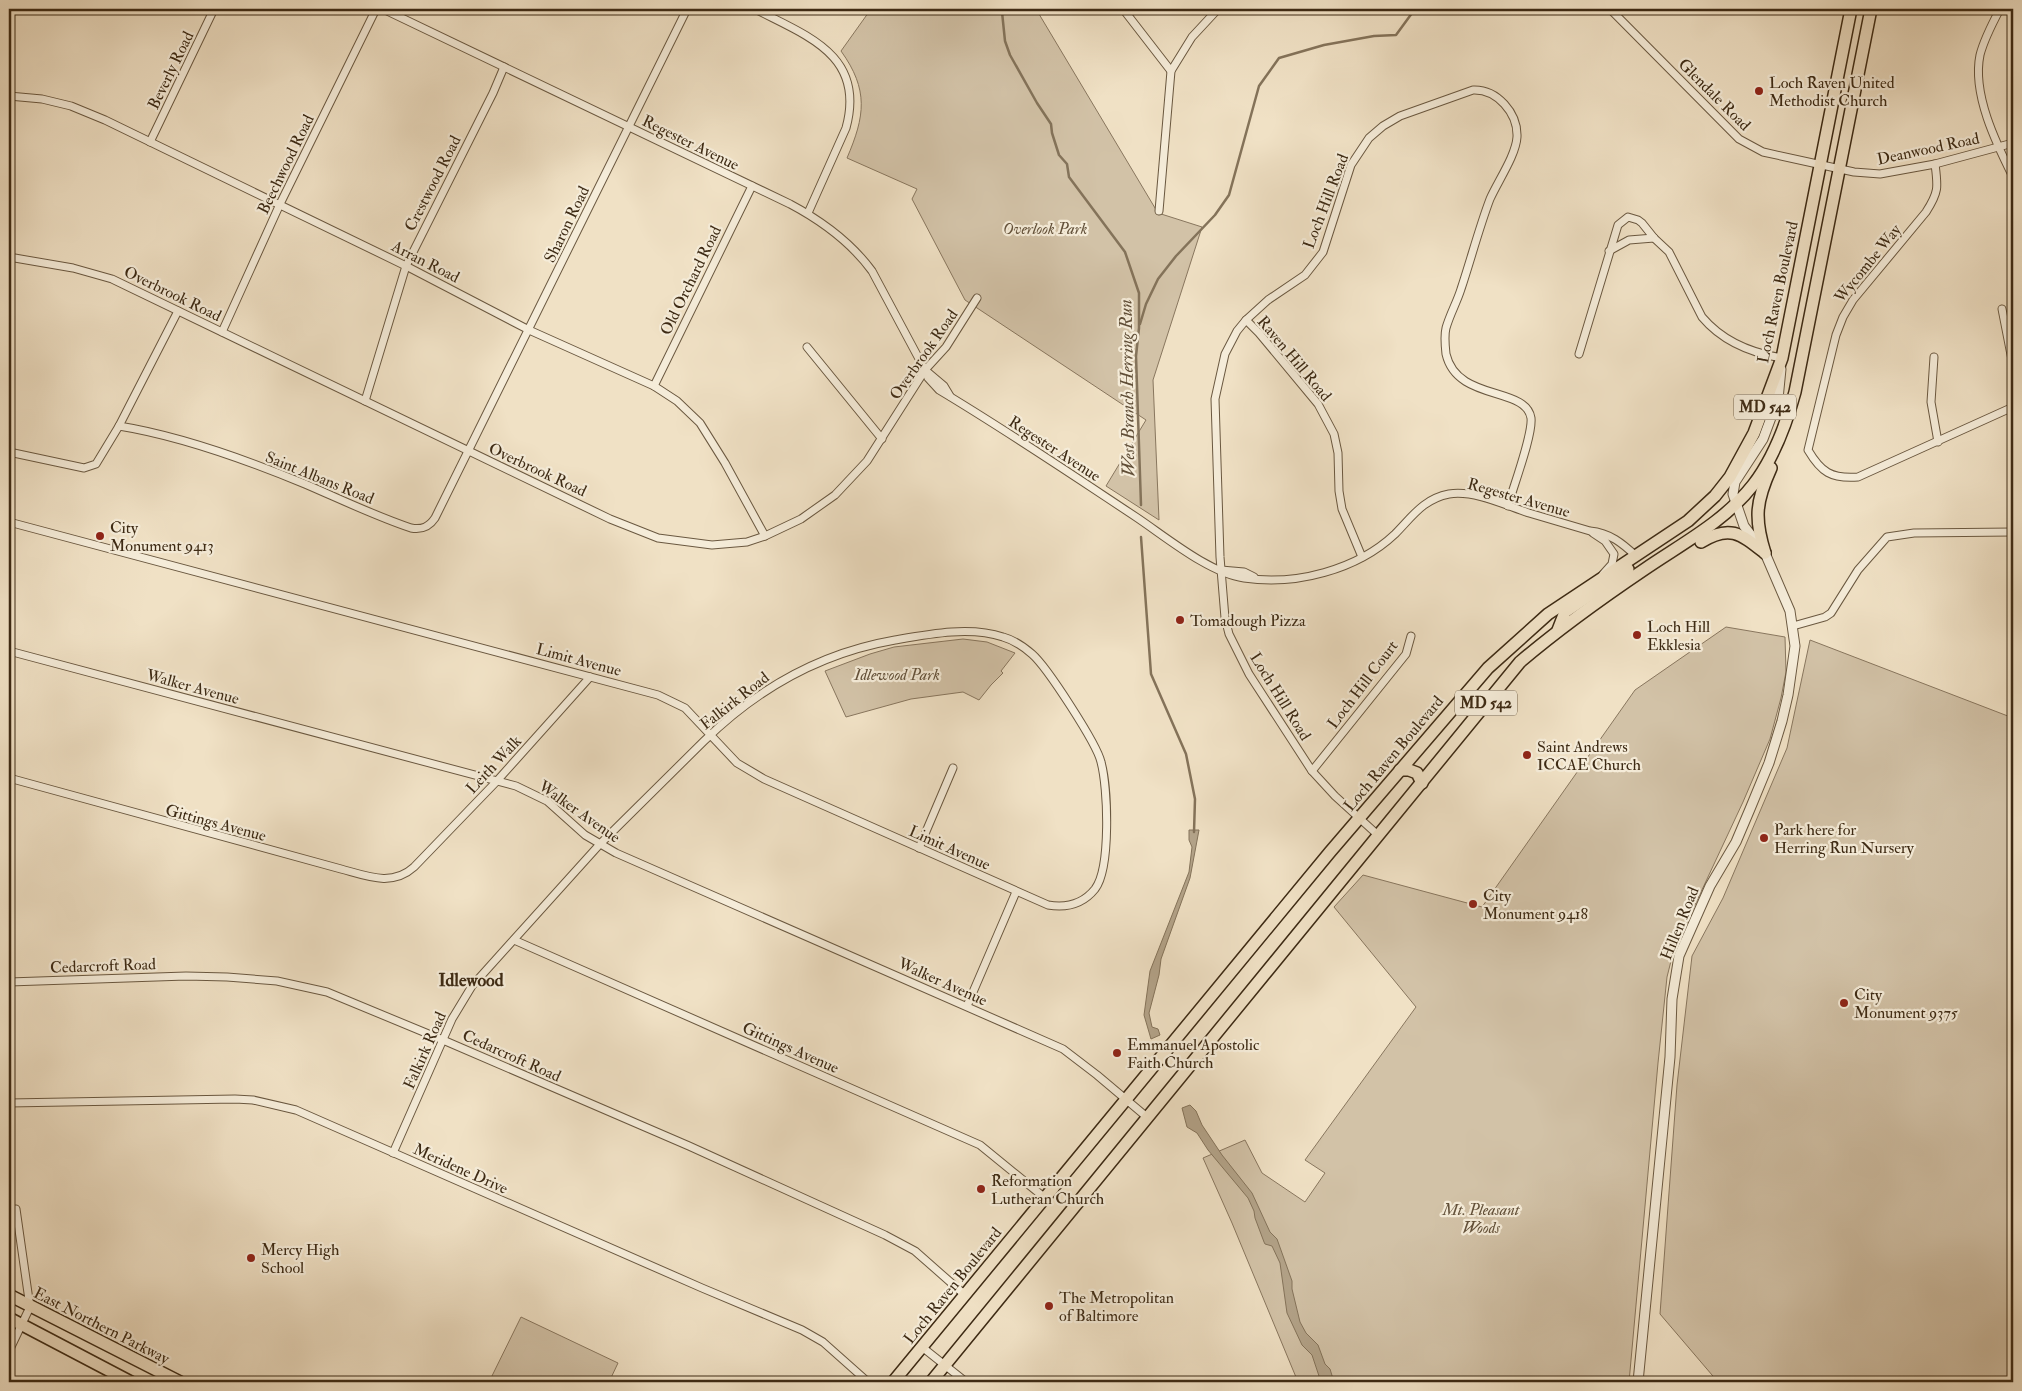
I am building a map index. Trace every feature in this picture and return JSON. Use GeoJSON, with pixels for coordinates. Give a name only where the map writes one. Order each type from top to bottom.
{"type":"FeatureCollection","features":[{"type":"Feature","properties":{"kind":"main road","name":"Loch Raven Boulevard"},"geometry":{"type":"LineString","coordinates":[[893,1382],[1330,852],[1488,668],[1548,614],[1688,520],[1714,496],[1730,477],[1763,414],[1782,358],[1850,9]]}},
{"type":"Feature","properties":{"kind":"main road","name":"MD 542"},"geometry":{"type":"LineString","coordinates":[[1379,836],[1520,662],[1558,630],[1706,529],[1735,504],[1762,473],[1782,433],[1790,411],[1800,369],[1871,9]]}},
{"type":"Feature","properties":{"kind":"main road"},"geometry":{"type":"LineString","coordinates":[[1765,553],[1757,525],[1758,509],[1764,485],[1782,433]]}},
{"type":"Feature","properties":{"kind":"main road"},"geometry":{"type":"LineString","coordinates":[[1648,567],[1676,558],[1712,534],[1726,532],[1734,532],[1743,536],[1765,553]]}},
{"type":"Feature","properties":{"kind":"main road"},"geometry":{"type":"LineString","coordinates":[[1558,630],[1565,612],[1628,569],[1636,556]]}},
{"type":"Feature","properties":{"kind":"main road"},"geometry":{"type":"LineString","coordinates":[[1400,770],[1409,770],[1417,773],[1422,782]]}},
{"type":"Feature","properties":{"kind":"main road"},"geometry":{"type":"LineString","coordinates":[[931,1382],[1379,836]]}},
{"type":"Feature","properties":{"kind":"main road","name":"East Northern Parkway"},"geometry":{"type":"LineString","coordinates":[[9,1296],[180,1382]]}},
{"type":"Feature","properties":{"kind":"main road"},"geometry":{"type":"LineString","coordinates":[[9,1318],[131,1382]]}},
{"type":"Feature","properties":{"kind":"street","name":"Beverly Road"},"geometry":{"type":"LineString","coordinates":[[150,142],[214,9]]}},
{"type":"Feature","properties":{"kind":"street","name":"Beechwood Road"},"geometry":{"type":"LineString","coordinates":[[222,332],[280,204],[376,9]]}},
{"type":"Feature","properties":{"kind":"street","name":"Regester Avenue"},"geometry":{"type":"LineString","coordinates":[[383,9],[808,213],[830,228],[864,260],[879,283],[928,378],[933,384],[1192,555],[1228,574],[1245,578],[1284,580],[1308,577],[1342,566],[1380,547],[1426,503],[1437,497],[1461,494],[1474,496],[1590,531],[1610,535],[1636,556]]}},
{"type":"Feature","properties":{"kind":"street","name":"Sharon Road"},"geometry":{"type":"LineString","coordinates":[[469,452],[686,9]]}},
{"type":"Feature","properties":{"kind":"street"},"geometry":{"type":"LineString","coordinates":[[756,9],[815,39],[831,52],[842,70],[848,86],[849,115],[846,128],[808,213]]}},
{"type":"Feature","properties":{"kind":"street"},"geometry":{"type":"LineString","coordinates":[[1123,9],[1170,70]]}},
{"type":"Feature","properties":{"kind":"street"},"geometry":{"type":"LineString","coordinates":[[1159,211],[1170,70],[1192,37],[1218,9]]}},
{"type":"Feature","properties":{"kind":"street","name":"Glendale Road"},"geometry":{"type":"LineString","coordinates":[[1610,9],[1747,144],[1762,152],[1819,165]]}},
{"type":"Feature","properties":{"kind":"street"},"geometry":{"type":"LineString","coordinates":[[2000,9],[1984,41],[1980,57],[1979,78],[1980,90],[1999,147],[2013,177]]}},
{"type":"Feature","properties":{"kind":"street","name":"Crestwood Road"},"geometry":{"type":"LineString","coordinates":[[365,401],[406,266],[504,67]]}},
{"type":"Feature","properties":{"kind":"street","name":"Loch Hill Road"},"geometry":{"type":"LineString","coordinates":[[1379,836],[1325,786],[1312,771],[1249,674],[1226,626],[1221,570],[1215,442],[1215,399],[1225,354],[1231,340],[1246,320],[1268,300],[1305,276],[1317,261],[1326,243],[1351,165],[1362,146],[1383,126],[1400,116],[1462,93],[1480,90],[1493,94],[1512,115],[1517,130],[1516,143],[1486,210],[1461,290],[1446,327],[1445,343],[1450,364],[1460,377],[1478,389],[1521,403],[1530,414],[1529,437],[1508,506]]}},
{"type":"Feature","properties":{"kind":"street","name":"Arran Road"},"geometry":{"type":"LineString","coordinates":[[9,96],[42,99],[71,106],[280,204],[406,266],[529,330],[654,386],[677,401],[700,423],[766,536]]}},
{"type":"Feature","properties":{"kind":"street","name":"Deanwood Road"},"geometry":{"type":"LineString","coordinates":[[1819,165],[1840,170],[1880,174],[1935,164],[2013,143]]}},
{"type":"Feature","properties":{"kind":"street","name":"Wycombe Way"},"geometry":{"type":"LineString","coordinates":[[1935,164],[1938,185],[1936,196],[1926,212],[1853,300],[1843,317],[1836,335],[1808,450],[1825,472],[1848,478],[1858,477],[2013,407]]}},
{"type":"Feature","properties":{"kind":"street","name":"Old Orchard Road"},"geometry":{"type":"LineString","coordinates":[[654,386],[752,186]]}},
{"type":"Feature","properties":{"kind":"street"},"geometry":{"type":"LineString","coordinates":[[1578,354],[1618,225],[1628,217],[1638,220],[1669,252],[1702,317],[1709,326],[1738,346],[1756,354],[1782,358],[1778,399],[1763,439],[1735,482],[1733,494],[1735,504]]}},
{"type":"Feature","properties":{"kind":"street"},"geometry":{"type":"LineString","coordinates":[[1609,251],[1629,240],[1654,238]]}},
{"type":"Feature","properties":{"kind":"street","name":"Overbrook Road"},"geometry":{"type":"LineString","coordinates":[[9,257],[57,264],[101,275],[610,519],[658,538],[687,543],[731,545],[766,536],[801,519],[836,495],[862,467],[882,439],[925,370],[946,347],[978,298]]}},
{"type":"Feature","properties":{"kind":"street"},"geometry":{"type":"LineString","coordinates":[[2002,309],[2013,364]]}},
{"type":"Feature","properties":{"kind":"street"},"geometry":{"type":"LineString","coordinates":[[9,452],[84,468],[90,468],[101,459],[178,311]]}},
{"type":"Feature","properties":{"kind":"street","name":"Raven Hill Road"},"geometry":{"type":"LineString","coordinates":[[1246,320],[1318,404],[1334,434],[1338,453],[1339,491],[1342,509],[1362,557]]}},
{"type":"Feature","properties":{"kind":"street"},"geometry":{"type":"LineString","coordinates":[[807,347],[882,439]]}},
{"type":"Feature","properties":{"kind":"street"},"geometry":{"type":"LineString","coordinates":[[1934,357],[1931,402],[1938,442]]}},
{"type":"Feature","properties":{"kind":"street","name":"Saint Albans Road"},"geometry":{"type":"LineString","coordinates":[[119,426],[182,440],[302,483],[416,529],[425,528],[432,523],[469,452]]}},
{"type":"Feature","properties":{"kind":"street","name":"Hillen Road"},"geometry":{"type":"LineString","coordinates":[[1638,1382],[1670,1057],[1670,1016],[1676,966],[1710,886],[1736,842],[1769,763],[1788,695],[1795,646],[1790,611],[1765,553],[1744,526],[1735,504]]}},
{"type":"Feature","properties":{"kind":"street","name":"Limit Avenue"},"geometry":{"type":"LineString","coordinates":[[9,522],[658,695],[685,708],[737,763],[764,779],[1016,892],[1048,906],[1058,907],[1078,903],[1087,898],[1095,889]]}},
{"type":"Feature","properties":{"kind":"street","name":"Regester Avenue"},"geometry":{"type":"LineString","coordinates":[[1590,531],[1605,541],[1614,554],[1612,564],[1596,581]]}},
{"type":"Feature","properties":{"kind":"street"},"geometry":{"type":"LineString","coordinates":[[1793,626],[1825,616],[1830,612],[1858,570],[1887,536],[1914,533],[2013,532]]}},
{"type":"Feature","properties":{"kind":"street","name":"Falkirk Road"},"geometry":{"type":"LineString","coordinates":[[394,1153],[443,1040],[472,986],[600,844],[710,735],[741,708],[783,679],[813,664],[848,651],[888,641],[968,631],[996,634],[1008,638],[1033,655],[1044,668],[1094,745],[1102,763],[1106,806],[1106,834],[1101,876],[1095,889]]}},
{"type":"Feature","properties":{"kind":"street","name":"Loch Hill Court"},"geometry":{"type":"LineString","coordinates":[[1312,771],[1406,654],[1411,636]]}},
{"type":"Feature","properties":{"kind":"street","name":"Walker Avenue"},"geometry":{"type":"LineString","coordinates":[[9,651],[531,792],[547,801],[572,825],[616,854],[1063,1049],[1127,1099],[1148,1118]]}},
{"type":"Feature","properties":{"kind":"street","name":"Leith Walk"},"geometry":{"type":"LineString","coordinates":[[414,867],[496,782],[590,677]]}},
{"type":"Feature","properties":{"kind":"street"},"geometry":{"type":"LineString","coordinates":[[919,848],[953,768]]}},
{"type":"Feature","properties":{"kind":"street","name":"Gittings Avenue"},"geometry":{"type":"LineString","coordinates":[[9,778],[199,832],[366,875],[391,879],[404,875],[414,867]]}},
{"type":"Feature","properties":{"kind":"street"},"geometry":{"type":"LineString","coordinates":[[967,1006],[1016,892]]}},
{"type":"Feature","properties":{"kind":"street","name":"Gittings Avenue"},"geometry":{"type":"LineString","coordinates":[[514,940],[980,1145],[1045,1198]]}},
{"type":"Feature","properties":{"kind":"street","name":"Cedarcroft Road"},"geometry":{"type":"LineString","coordinates":[[9,982],[186,976],[277,981],[327,992],[697,1149],[885,1235],[915,1252],[965,1295]]}},
{"type":"Feature","properties":{"kind":"street","name":"Meridene Drive"},"geometry":{"type":"LineString","coordinates":[[9,1103],[203,1098],[253,1100],[296,1110],[802,1330],[822,1342],[868,1382]]}},
{"type":"Feature","properties":{"kind":"street"},"geometry":{"type":"LineString","coordinates":[[9,1352],[30,1307],[16,1209]]}},
{"type":"Feature","properties":{"kind":"street"},"geometry":{"type":"LineString","coordinates":[[922,1347],[966,1382]]}},
{"type":"Feature","properties":{"kind":"green space","name":"Overlook Park"},"geometry":{"type":"Polygon","coordinates":[[[871,9],[1036,9],[1158,213],[1202,227],[1153,380],[1159,520],[1106,486],[1146,420],[965,300],[912,199],[917,189],[847,158],[858,129],[861,103],[856,78],[841,51],[871,9]]]}},
{"type":"Feature","properties":{"kind":"green space","name":"Mt. Pleasant Woods"},"geometry":{"type":"Polygon","coordinates":[[[1726,627],[1785,637],[1786,672],[1770,739],[1673,953],[1667,977],[1629,1382],[1298,1382],[1203,1158],[1245,1140],[1262,1173],[1305,1202],[1325,1173],[1305,1160],[1416,1007],[1334,907],[1363,875],[1482,907],[1635,690],[1726,627]]]}},
{"type":"Feature","properties":{"kind":"green space","name":"Idlewood Park"},"geometry":{"type":"Polygon","coordinates":[[[963,639],[987,642],[1015,653],[1001,671],[1003,673],[979,700],[963,692],[911,699],[846,717],[825,671],[894,647],[963,639]]]}},
{"type":"Feature","properties":{"kind":"green space"},"geometry":{"type":"Polygon","coordinates":[[[1810,640],[2013,718],[2013,1382],[1718,1382],[1660,1314],[1677,1085],[1692,956],[1723,898],[1787,748],[1810,640]]]}},
{"type":"Feature","properties":{"kind":"green space"},"geometry":{"type":"Polygon","coordinates":[[[521,1317],[618,1363],[609,1382],[489,1382],[521,1317]]]}},
{"type":"Feature","properties":{"kind":"shaded area"},"geometry":{"type":"Polygon","coordinates":[[[1189,830],[1199,830],[1190,878],[1161,959],[1159,975],[1149,1013],[1152,1027],[1158,1029],[1160,1035],[1151,1039],[1144,1015],[1150,971],[1189,872],[1192,847],[1189,840],[1189,830]]]}},
{"type":"Feature","properties":{"kind":"shaded area"},"geometry":{"type":"Polygon","coordinates":[[[1190,1105],[1196,1111],[1202,1125],[1222,1155],[1252,1193],[1270,1232],[1277,1239],[1292,1281],[1292,1289],[1300,1322],[1306,1333],[1318,1345],[1334,1382],[1321,1382],[1312,1355],[1302,1345],[1287,1313],[1280,1263],[1272,1246],[1264,1242],[1248,1198],[1208,1150],[1197,1133],[1187,1127],[1182,1108],[1190,1105]]]}},
{"type":"Feature","properties":{"kind":"waterway","name":"West Branch Herring Run"},"geometry":{"type":"LineString","coordinates":[[999,9],[1002,12],[1005,41],[1010,55],[1051,124],[1059,155],[1067,164],[1069,177],[1125,252],[1139,293],[1139,328],[1136,356],[1141,505]]}},
{"type":"Feature","properties":{"kind":"waterway"},"geometry":{"type":"LineString","coordinates":[[1140,324],[1146,304],[1158,279],[1176,256],[1215,215],[1229,195],[1259,86],[1279,58],[1324,45],[1374,36],[1396,35],[1415,9]]}},
{"type":"Feature","properties":{"kind":"waterway","name":"West Branch Herring Run"},"geometry":{"type":"LineString","coordinates":[[1141,537],[1151,674],[1186,754],[1195,799],[1194,832]]}},
{"type":"Feature","properties":{"kind":"place","name":"Loch Raven United Methodist Church"},"geometry":{"type":"Point","coordinates":[1759,91]}},
{"type":"Feature","properties":{"kind":"place","name":"City Monument 9413"},"geometry":{"type":"Point","coordinates":[100,536]}},
{"type":"Feature","properties":{"kind":"place","name":"Tomadough Pizza"},"geometry":{"type":"Point","coordinates":[1180,620]}},
{"type":"Feature","properties":{"kind":"place","name":"Loch Hill Ekklesia"},"geometry":{"type":"Point","coordinates":[1637,635]}},
{"type":"Feature","properties":{"kind":"place","name":"Saint Andrews ICCAE Church"},"geometry":{"type":"Point","coordinates":[1527,755]}},
{"type":"Feature","properties":{"kind":"place","name":"Park here for Herring Run Nursery"},"geometry":{"type":"Point","coordinates":[1764,838]}},
{"type":"Feature","properties":{"kind":"place","name":"City Monument 9418"},"geometry":{"type":"Point","coordinates":[1473,904]}},
{"type":"Feature","properties":{"kind":"place","name":"City Monument 9375"},"geometry":{"type":"Point","coordinates":[1844,1003]}},
{"type":"Feature","properties":{"kind":"place","name":"Emmanuel Apostolic Faith Church"},"geometry":{"type":"Point","coordinates":[1117,1053]}},
{"type":"Feature","properties":{"kind":"place","name":"Reformation Lutheran Church"},"geometry":{"type":"Point","coordinates":[981,1189]}},
{"type":"Feature","properties":{"kind":"place","name":"Mercy High School"},"geometry":{"type":"Point","coordinates":[251,1258]}},
{"type":"Feature","properties":{"kind":"place","name":"The Metropolitan of Baltimore"},"geometry":{"type":"Point","coordinates":[1049,1306]}},
{"type":"Feature","properties":{"kind":"district","name":"Idlewood"},"geometry":{"type":"Point","coordinates":[471,980]}}]}
